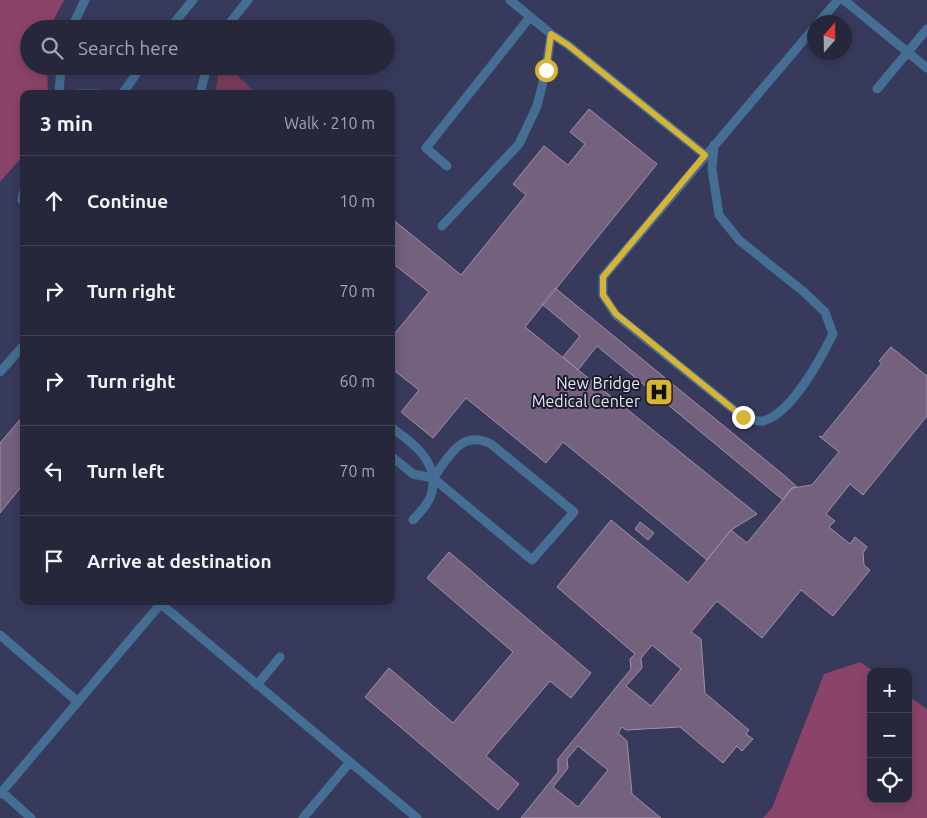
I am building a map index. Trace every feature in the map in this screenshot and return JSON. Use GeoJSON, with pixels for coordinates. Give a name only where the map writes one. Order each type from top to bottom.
{"type":"FeatureCollection","features":[{"type":"Feature","properties":{"kind":"lane"},"geometry":{"type":"LineString","coordinates":[[76,20],[85,0]]}},
{"type":"Feature","properties":{"kind":"lane"},"geometry":{"type":"LineString","coordinates":[[176,20],[193,0]]}},
{"type":"Feature","properties":{"kind":"lane"},"geometry":{"type":"LineString","coordinates":[[231,20],[248,0]]}},
{"type":"Feature","properties":{"kind":"lane"},"geometry":{"type":"LineString","coordinates":[[510,0],[705,155]]}},
{"type":"Feature","properties":{"kind":"lane"},"geometry":{"type":"LineString","coordinates":[[825,15],[838,0]]}},
{"type":"Feature","properties":{"kind":"lane"},"geometry":{"type":"LineString","coordinates":[[844,0],[856,4],[927,68]]}},
{"type":"Feature","properties":{"kind":"lane"},"geometry":{"type":"LineString","coordinates":[[447,166],[426,148],[530,17]]}},
{"type":"Feature","properties":{"kind":"lane"},"geometry":{"type":"LineString","coordinates":[[877,89],[927,29]]}},
{"type":"Feature","properties":{"kind":"lane"},"geometry":{"type":"LineString","coordinates":[[442,226],[519,144],[537,106],[546,70],[551,34]]}},
{"type":"Feature","properties":{"kind":"lane"},"geometry":{"type":"LineString","coordinates":[[714,145],[712,169],[714,196],[719,215],[740,240],[804,292],[824,312],[833,334],[820,360],[782,410],[762,421],[743,417],[616,314],[603,295],[603,277],[705,155],[807,36]]}},
{"type":"Feature","properties":{"kind":"lane"},"geometry":{"type":"LineString","coordinates":[[59,90],[60,75]]}},
{"type":"Feature","properties":{"kind":"lane"},"geometry":{"type":"LineString","coordinates":[[125,90],[136,75]]}},
{"type":"Feature","properties":{"kind":"lane"},"geometry":{"type":"LineString","coordinates":[[201,90],[205,75]]}},
{"type":"Feature","properties":{"kind":"lane"},"geometry":{"type":"LineString","coordinates":[[0,372],[20,350]]}},
{"type":"Feature","properties":{"kind":"lane"},"geometry":{"type":"LineString","coordinates":[[395,430],[417,448],[431,464],[433,491],[429,503],[412,520]]}},
{"type":"Feature","properties":{"kind":"lane"},"geometry":{"type":"LineString","coordinates":[[395,459],[412,474],[432,478],[532,560],[574,512],[491,444],[481,439],[473,438],[458,446],[432,478]]}},
{"type":"Feature","properties":{"kind":"lane"},"geometry":{"type":"LineString","coordinates":[[31,818],[1,793],[160,605]]}},
{"type":"Feature","properties":{"kind":"lane"},"geometry":{"type":"LineString","coordinates":[[164,605],[417,818]]}},
{"type":"Feature","properties":{"kind":"lane"},"geometry":{"type":"LineString","coordinates":[[0,635],[78,702]]}},
{"type":"Feature","properties":{"kind":"lane"},"geometry":{"type":"LineString","coordinates":[[257,685],[280,657]]}},
{"type":"Feature","properties":{"kind":"lane"},"geometry":{"type":"LineString","coordinates":[[303,818],[350,762]]}},
{"type":"Feature","properties":{"kind":"shaded area"},"geometry":{"type":"Polygon","coordinates":[[[0,0],[64,0],[54,20],[20,20],[20,75],[47,75],[48,90],[20,90],[20,160],[0,182],[0,0]]]}},
{"type":"Feature","properties":{"kind":"shaded area","name":"New Bridge Medical Center"},"geometry":{"type":"Polygon","coordinates":[[[64,0],[927,0],[927,709],[912,699],[912,668],[869,668],[860,662],[772,808],[763,818],[0,818],[0,182],[20,160],[20,605],[395,605],[395,90],[48,90],[47,75],[395,75],[395,20],[54,20],[64,0]]]}},
{"type":"Feature","properties":{"kind":"shaded area"},"geometry":{"type":"Polygon","coordinates":[[[237,75],[253,90],[216,90],[218,76],[237,75]]]}},
{"type":"Feature","properties":{"kind":"shaded area"},"geometry":{"type":"Polygon","coordinates":[[[860,662],[869,668],[867,668],[867,803],[912,803],[912,699],[927,709],[927,818],[763,818],[772,808],[824,674],[860,662]]]}},
{"type":"Feature","properties":{"kind":"building"},"geometry":{"type":"Polygon","coordinates":[[[589,109],[657,164],[525,327],[757,514],[731,530],[707,560],[563,442],[546,463],[466,398],[433,438],[401,412],[419,390],[395,371],[395,333],[429,292],[395,265],[395,221],[461,275],[526,195],[513,184],[544,146],[568,165],[585,144],[570,132],[589,109]]]}},
{"type":"Feature","properties":{"kind":"building"},"geometry":{"type":"Polygon","coordinates":[[[555,288],[797,487],[792,488],[783,500],[597,346],[578,370],[563,357],[580,336],[542,304],[555,288]]]}},
{"type":"Feature","properties":{"kind":"building"},"geometry":{"type":"Polygon","coordinates":[[[891,347],[927,376],[927,416],[863,495],[850,484],[826,514],[835,521],[829,527],[850,544],[855,537],[867,547],[863,553],[864,565],[870,570],[833,616],[801,590],[762,638],[717,601],[691,632],[701,639],[705,693],[749,730],[746,734],[753,739],[742,751],[737,746],[723,763],[680,727],[626,730],[622,727],[618,733],[627,741],[632,794],[661,818],[521,818],[558,772],[558,759],[631,669],[630,659],[635,654],[557,587],[611,520],[688,583],[731,530],[747,543],[792,488],[812,485],[839,452],[819,436],[822,437],[882,363],[879,361],[891,347]],[[652,645],[641,658],[642,668],[626,686],[651,706],[681,669],[652,645]],[[578,746],[567,759],[568,768],[553,787],[578,807],[608,770],[578,746]]]}},
{"type":"Feature","properties":{"kind":"building"},"geometry":{"type":"Polygon","coordinates":[[[20,420],[20,488],[0,513],[0,443],[20,420]]]}},
{"type":"Feature","properties":{"kind":"building"},"geometry":{"type":"Polygon","coordinates":[[[640,522],[654,533],[648,540],[635,529],[640,522]]]}},
{"type":"Feature","properties":{"kind":"building"},"geometry":{"type":"Polygon","coordinates":[[[449,552],[591,673],[571,698],[550,681],[486,756],[519,784],[498,810],[365,697],[389,668],[453,723],[513,652],[427,578],[449,552]]]}},
{"type":"Feature","properties":{"kind":"place","name":"New Bridge Medical Center"},"geometry":{"type":"Point","coordinates":[659,392]}},
{"type":"Feature","properties":{"kind":"route"},"geometry":{"type":"LineString","coordinates":[[546,70],[551,34],[568,45],[705,155],[603,277],[603,295],[616,314],[743,417]]}}]}
